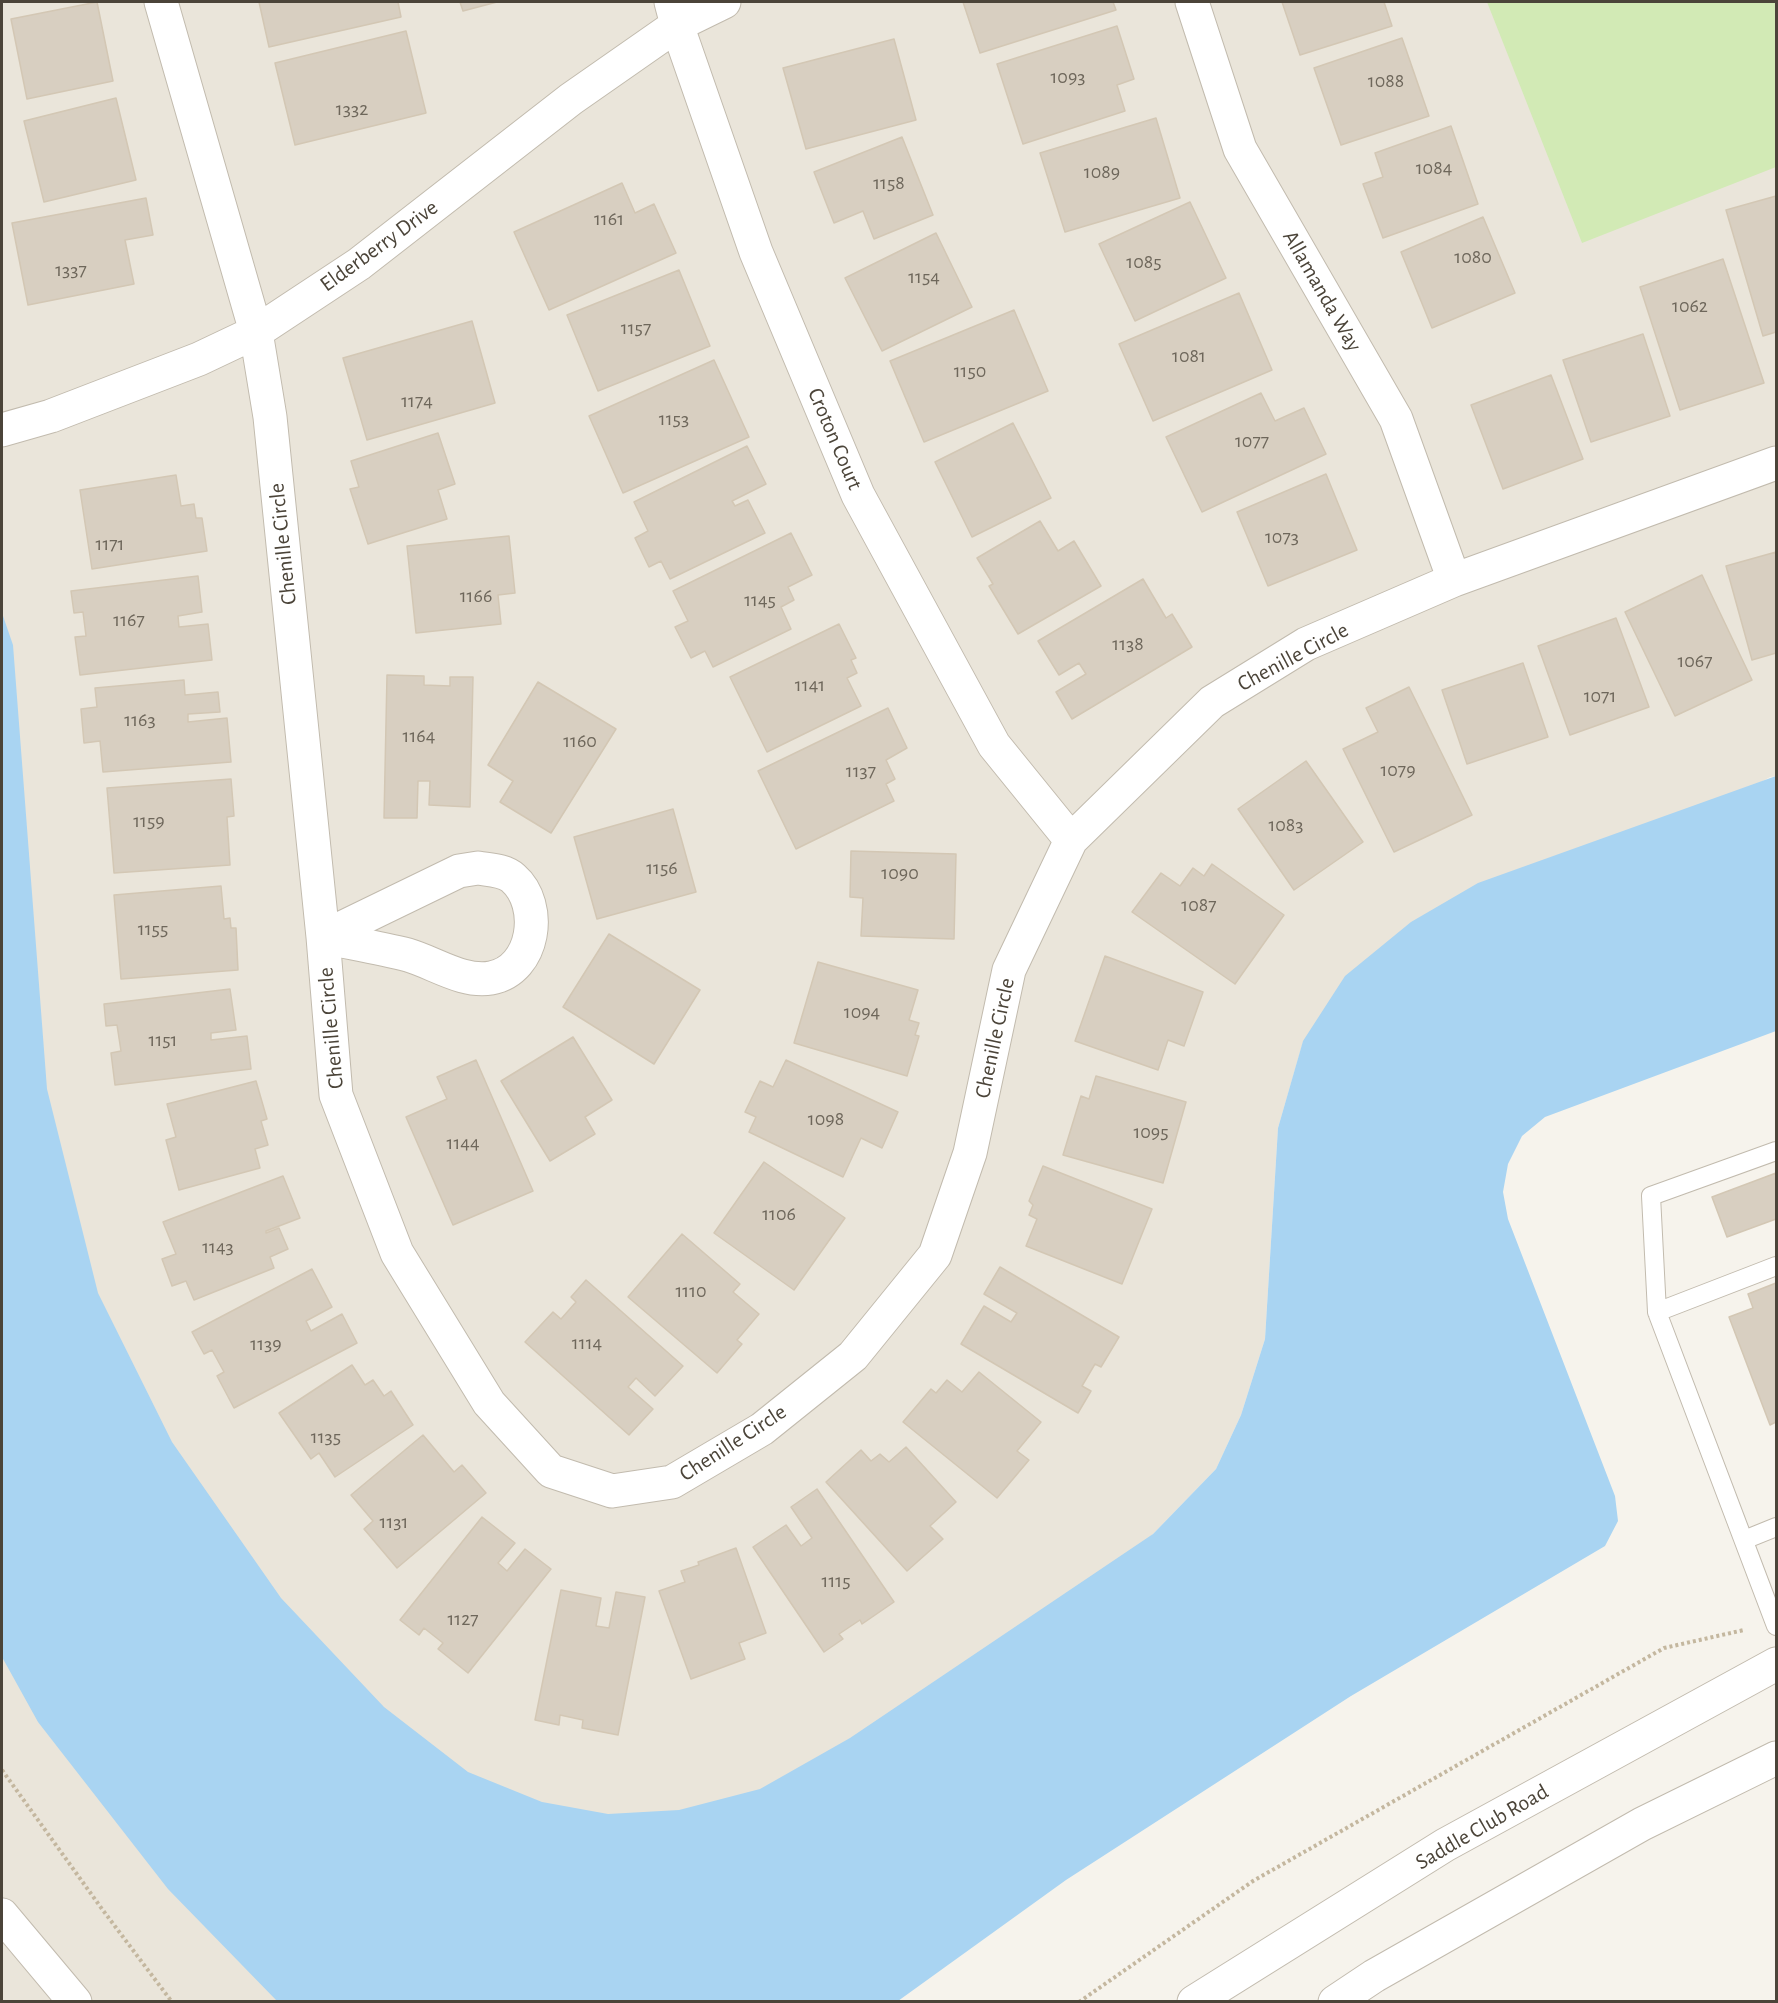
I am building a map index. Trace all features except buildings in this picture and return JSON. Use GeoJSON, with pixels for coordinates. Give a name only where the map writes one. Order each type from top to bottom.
{"type":"FeatureCollection","features":[{"type":"Feature","properties":{"kind":"street","name":"Chenille Circle"},"geometry":{"type":"LineString","coordinates":[[161,2],[256,332],[270,417],[323,937],[336,1095],[397,1253],[489,1403],[551,1471],[612,1491],[672,1482],[762,1429],[853,1356],[935,1255],[970,1153],[1009,970],[1071,840],[1212,702],[1306,644],[1454,580],[1776,463]]}},
{"type":"Feature","properties":{"kind":"street","name":"Elderberry Drive"},"geometry":{"type":"LineString","coordinates":[[2,430],[51,416],[168,372],[256,332],[359,264],[571,99],[674,13],[724,2]]}},
{"type":"Feature","properties":{"kind":"street","name":"Allamanda Way"},"geometry":{"type":"LineString","coordinates":[[1192,2],[1240,149],[1396,419],[1454,580]]}},
{"type":"Feature","properties":{"kind":"street","name":"Croton Court"},"geometry":{"type":"LineString","coordinates":[[674,13],[756,252],[858,495],[994,745],[1071,840]]}},
{"type":"Feature","properties":{"kind":"street"},"geometry":{"type":"LineString","coordinates":[[478,868],[502,872],[519,885],[527,899],[531,930],[528,946],[515,967],[509,972],[490,978],[466,977],[405,954],[323,937],[459,872],[478,868]]}},
{"type":"Feature","properties":{"kind":"street","name":"Saddle Club Road"},"geometry":{"type":"LineString","coordinates":[[1194,2001],[1445,1845],[1776,1664]]}},
{"type":"Feature","properties":{"kind":"street"},"geometry":{"type":"LineString","coordinates":[[1335,2001],[1374,1976],[1642,1824],[1776,1758]]}},
{"type":"Feature","properties":{"kind":"street"},"geometry":{"type":"LineString","coordinates":[[2,1916],[75,2001]]}},
{"type":"Feature","properties":{"kind":"lane"},"geometry":{"type":"LineString","coordinates":[[1776,1151],[1651,1196],[1657,1312],[1776,1626]]}},
{"type":"Feature","properties":{"kind":"lane"},"geometry":{"type":"LineString","coordinates":[[1657,1312],[1776,1266]]}},
{"type":"Feature","properties":{"kind":"lane"},"geometry":{"type":"LineString","coordinates":[[1744,1540],[1776,1527]]}},
{"type":"Feature","properties":{"kind":"path"},"geometry":{"type":"LineString","coordinates":[[1079,2001],[1253,1881],[1664,1648],[1744,1630]]}},
{"type":"Feature","properties":{"kind":"path"},"geometry":{"type":"LineString","coordinates":[[2,1770],[102,1910],[172,2001]]}},
{"type":"Feature","properties":{"kind":"shaded area"},"geometry":{"type":"Polygon","coordinates":[[[2,2],[1776,2],[1776,776],[1770,777],[1303,1042],[1278,1128],[1265,1339],[1241,1415],[1216,1469],[1153,1534],[672,2001],[2,2002],[2,2]]]}},
{"type":"Feature","properties":{"kind":"green space"},"geometry":{"type":"Polygon","coordinates":[[[1487,2],[1776,2],[1776,167],[1582,243],[1487,2]]]}},
{"type":"Feature","properties":{"kind":"water"},"geometry":{"type":"Polygon","coordinates":[[[2,613],[13,645],[47,1089],[98,1293],[172,1442],[281,1598],[384,1707],[468,1772],[542,1802],[608,1814],[679,1810],[760,1789],[850,1738],[1153,1534],[1216,1469],[1241,1415],[1265,1339],[1278,1128],[1303,1041],[1345,976],[1411,922],[1478,883],[1776,776],[1776,1031],[1545,1117],[1522,1136],[1508,1164],[1503,1192],[1508,1219],[1615,1496],[1618,1521],[1605,1546],[1351,1696],[1066,1880],[898,2001],[277,2001],[168,1889],[38,1722],[2,1657],[2,613]]]}}]}
